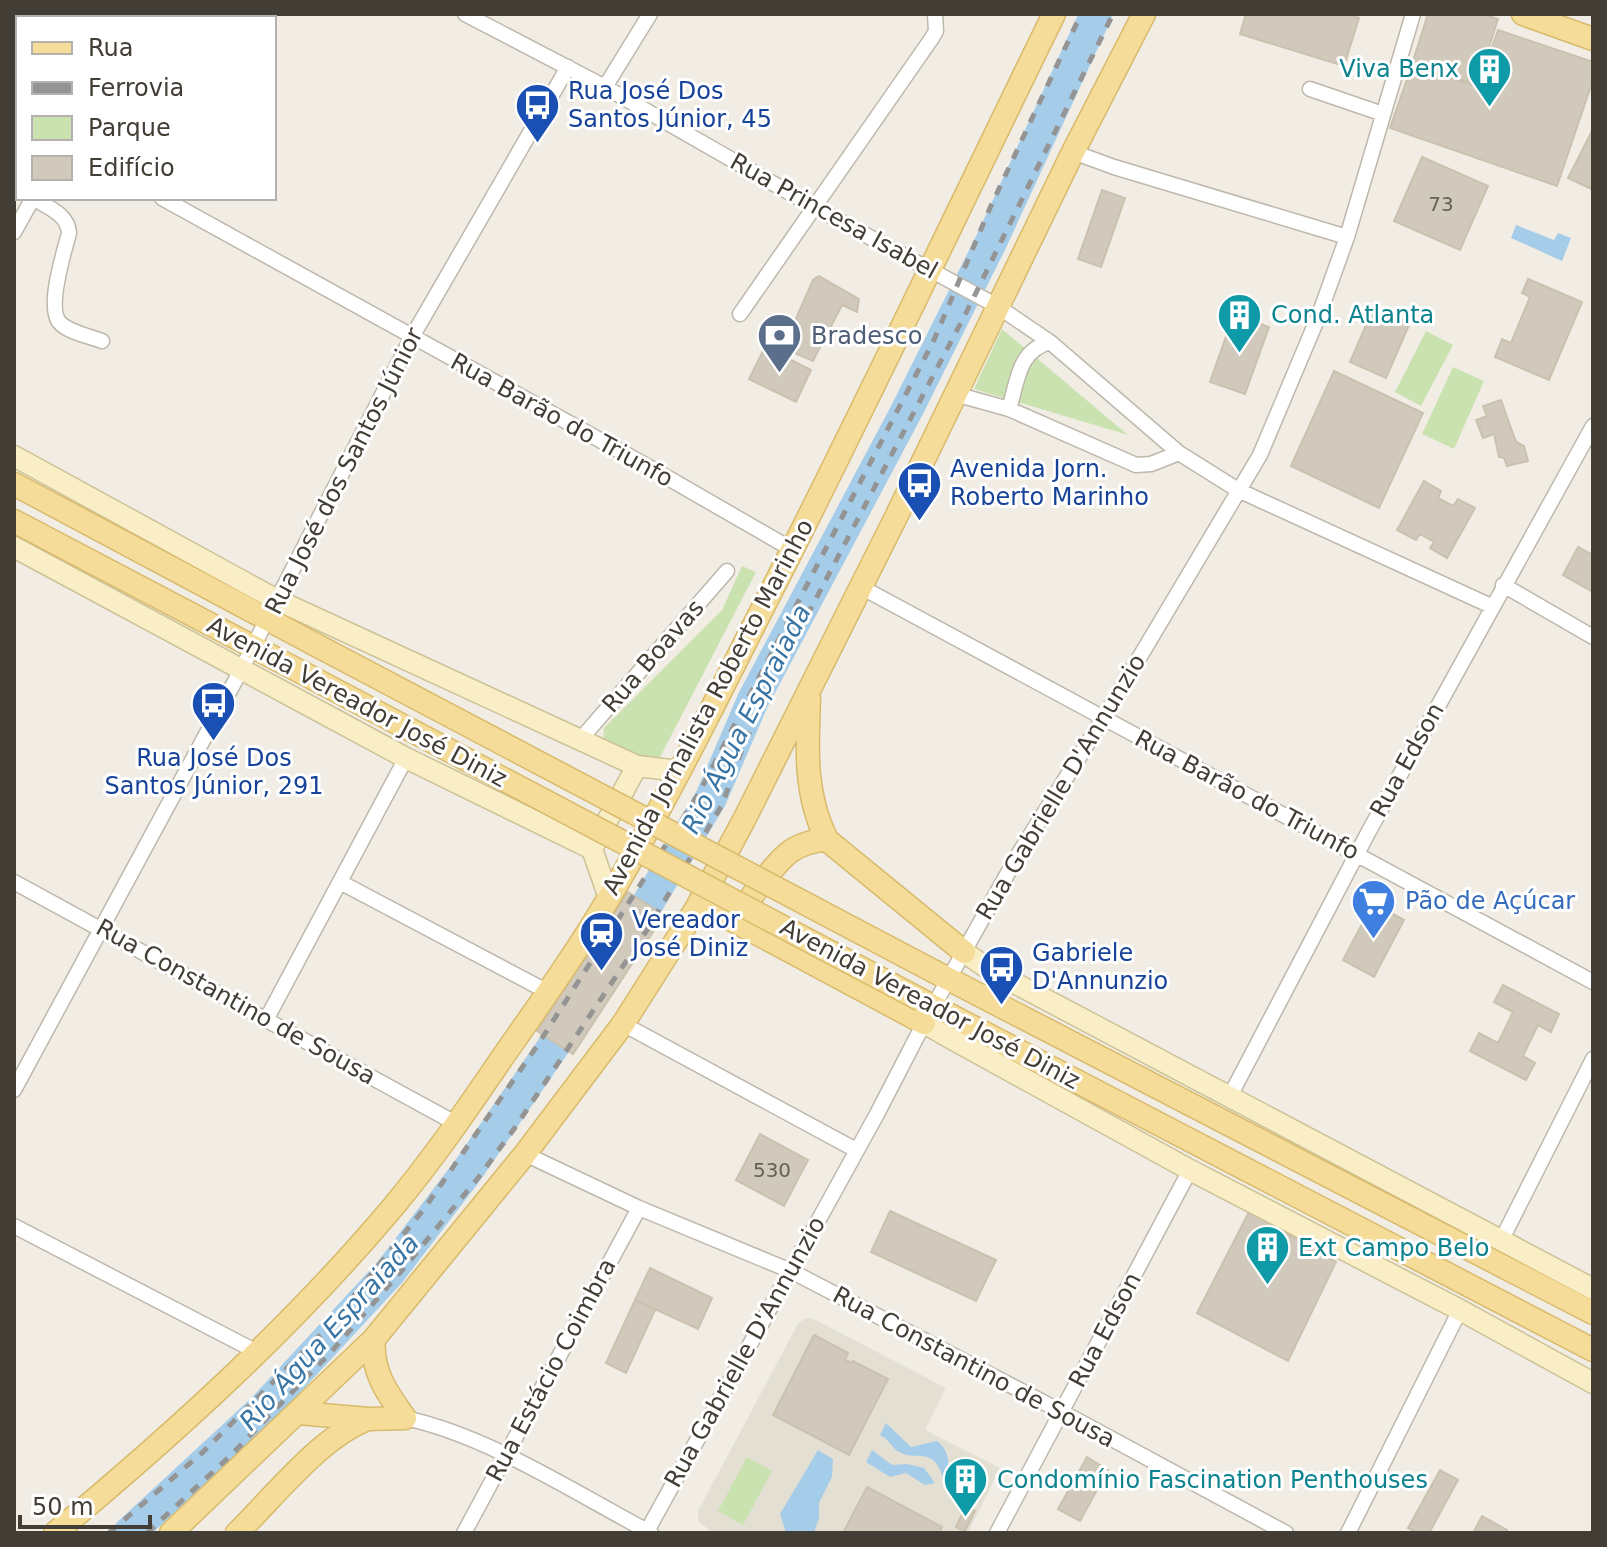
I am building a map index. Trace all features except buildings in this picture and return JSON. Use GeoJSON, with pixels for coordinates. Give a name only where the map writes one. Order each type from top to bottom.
{"type":"FeatureCollection","features":[{"type":"Feature","properties":{"kind":"main road","name":"Avenida Jornalista Roberto Marinho"},"geometry":{"type":"LineString","coordinates":[[55,1533],[120,1479],[257,1352],[338,1269],[385,1216],[457,1124],[548,992],[609,898],[679,771],[932,270],[1054,14]]}},
{"type":"Feature","properties":{"kind":"main road"},"geometry":{"type":"LineString","coordinates":[[171,1533],[374,1339],[525,1154],[623,1024],[696,909],[809,692],[955,394],[994,305],[1144,14]]}},
{"type":"Feature","properties":{"kind":"main road"},"geometry":{"type":"LineString","coordinates":[[1523,14],[1593,39]]}},
{"type":"Feature","properties":{"kind":"main road","name":"Avenida Vereador José Diniz"},"geometry":{"type":"LineString","coordinates":[[14,484],[272,610],[316,645],[1593,1313]]}},
{"type":"Feature","properties":{"kind":"main road","name":"Avenida Vereador José Diniz"},"geometry":{"type":"LineString","coordinates":[[14,521],[301,672],[926,1010],[1593,1350]]}},
{"type":"Feature","properties":{"kind":"main road"},"geometry":{"type":"LineString","coordinates":[[809,692],[807,776],[816,819],[827,840],[964,952]]}},
{"type":"Feature","properties":{"kind":"main road"},"geometry":{"type":"LineString","coordinates":[[746,927],[744,910],[776,866],[790,851],[827,840]]}},
{"type":"Feature","properties":{"kind":"main road"},"geometry":{"type":"LineString","coordinates":[[696,909],[719,913],[926,1010]]}},
{"type":"Feature","properties":{"kind":"main road"},"geometry":{"type":"LineString","coordinates":[[374,1339],[379,1380],[405,1418]]}},
{"type":"Feature","properties":{"kind":"main road"},"geometry":{"type":"LineString","coordinates":[[299,1413],[368,1419],[405,1418]]}},
{"type":"Feature","properties":{"kind":"main road"},"geometry":{"type":"LineString","coordinates":[[237,1533],[313,1457],[349,1427],[368,1419]]}},
{"type":"Feature","properties":{"kind":"street","name":"Rua Princesa Isabel"},"geometry":{"type":"LineString","coordinates":[[465,14],[605,87],[816,208],[994,305],[1050,342],[1179,453],[1238,490],[1491,606]]}},
{"type":"Feature","properties":{"kind":"street"},"geometry":{"type":"LineString","coordinates":[[605,87],[650,14]]}},
{"type":"Feature","properties":{"kind":"street"},"geometry":{"type":"LineString","coordinates":[[740,314],[932,38],[936,31],[935,14]]}},
{"type":"Feature","properties":{"kind":"street","name":"Rua Gabrielle D'Annunzio"},"geometry":{"type":"LineString","coordinates":[[648,1532],[856,1150],[942,975],[964,952],[1018,855],[1260,455],[1319,315],[1347,237],[1413,14]]}},
{"type":"Feature","properties":{"kind":"street","name":"Rua José dos Santos Júnior"},"geometry":{"type":"LineString","coordinates":[[14,1090],[241,670],[412,337],[568,67]]}},
{"type":"Feature","properties":{"kind":"street"},"geometry":{"type":"LineString","coordinates":[[1310,89],[1383,114]]}},
{"type":"Feature","properties":{"kind":"street"},"geometry":{"type":"LineString","coordinates":[[1073,152],[1347,237]]}},
{"type":"Feature","properties":{"kind":"street"},"geometry":{"type":"LineString","coordinates":[[14,232],[32,200]]}},
{"type":"Feature","properties":{"kind":"street"},"geometry":{"type":"LineString","coordinates":[[36,200],[65,218],[68,224],[69,233],[53,306],[57,321],[64,327],[102,341]]}},
{"type":"Feature","properties":{"kind":"street","name":"Rua Barão do Triunfo"},"geometry":{"type":"LineString","coordinates":[[166,200],[793,550]]}},
{"type":"Feature","properties":{"kind":"street"},"geometry":{"type":"LineString","coordinates":[[189,213],[195,200]]}},
{"type":"Feature","properties":{"kind":"street"},"geometry":{"type":"LineString","coordinates":[[1009,409],[1024,357],[1036,346],[1050,342]]}},
{"type":"Feature","properties":{"kind":"street"},"geometry":{"type":"LineString","coordinates":[[955,394],[1009,409],[1136,465],[1151,464],[1179,453]]}},
{"type":"Feature","properties":{"kind":"street","name":"Rua Edson"},"geometry":{"type":"LineString","coordinates":[[1229,1098],[1491,606],[1593,426]]}},
{"type":"Feature","properties":{"kind":"street","name":"Avenida Vereador José Diniz"},"geometry":{"type":"LineString","coordinates":[[14,456],[272,610],[637,766],[679,771]]}},
{"type":"Feature","properties":{"kind":"street","name":"Avenida Vereador José Diniz"},"geometry":{"type":"LineString","coordinates":[[14,547],[406,758],[592,849]]}},
{"type":"Feature","properties":{"kind":"street","name":"Rua Boavas"},"geometry":{"type":"LineString","coordinates":[[579,741],[727,571]]}},
{"type":"Feature","properties":{"kind":"street"},"geometry":{"type":"LineString","coordinates":[[1503,585],[1593,637]]}},
{"type":"Feature","properties":{"kind":"street","name":"Rua Barão do Triunfo"},"geometry":{"type":"LineString","coordinates":[[859,586],[1593,982]]}},
{"type":"Feature","properties":{"kind":"street"},"geometry":{"type":"LineString","coordinates":[[266,1020],[406,758]]}},
{"type":"Feature","properties":{"kind":"street"},"geometry":{"type":"LineString","coordinates":[[609,898],[592,849],[637,766]]}},
{"type":"Feature","properties":{"kind":"street","name":"Rua Constantino de Sousa"},"geometry":{"type":"LineString","coordinates":[[14,882],[457,1124]]}},
{"type":"Feature","properties":{"kind":"street"},"geometry":{"type":"LineString","coordinates":[[340,882],[548,992]]}},
{"type":"Feature","properties":{"kind":"street"},"geometry":{"type":"LineString","coordinates":[[964,952],[990,970],[1593,1289]]}},
{"type":"Feature","properties":{"kind":"street","name":"Avenida Vereador José Diniz"},"geometry":{"type":"LineString","coordinates":[[926,1010],[1190,1170],[1593,1383]]}},
{"type":"Feature","properties":{"kind":"street"},"geometry":{"type":"LineString","coordinates":[[623,1024],[856,1150]]}},
{"type":"Feature","properties":{"kind":"street"},"geometry":{"type":"LineString","coordinates":[[1501,1241],[1593,1059]]}},
{"type":"Feature","properties":{"kind":"street","name":"Rua Constantino de Sousa"},"geometry":{"type":"LineString","coordinates":[[525,1154],[639,1208],[791,1271],[1286,1533]]}},
{"type":"Feature","properties":{"kind":"street","name":"Rua Edson"},"geometry":{"type":"LineString","coordinates":[[997,1533],[1190,1170]]}},
{"type":"Feature","properties":{"kind":"street","name":"Rua Estácio Coimbra"},"geometry":{"type":"LineString","coordinates":[[464,1533],[639,1208]]}},
{"type":"Feature","properties":{"kind":"street"},"geometry":{"type":"LineString","coordinates":[[14,1226],[257,1352]]}},
{"type":"Feature","properties":{"kind":"street"},"geometry":{"type":"LineString","coordinates":[[1348,1533],[1460,1310]]}},
{"type":"Feature","properties":{"kind":"street"},"geometry":{"type":"LineString","coordinates":[[405,1418],[439,1425],[505,1455],[648,1532]]}},
{"type":"Feature","properties":{"kind":"shaded area"},"geometry":{"type":"Polygon","coordinates":[[[807,1318],[946,1388],[925,1430],[1000,1468],[968,1533],[713,1533],[698,1521],[698,1511],[799,1322],[807,1318]]]}},
{"type":"Feature","properties":{"kind":"green space"},"geometry":{"type":"Polygon","coordinates":[[[1002,329],[1128,435],[974,389],[1002,329]]]}},
{"type":"Feature","properties":{"kind":"green space"},"geometry":{"type":"Polygon","coordinates":[[[1426,331],[1453,345],[1421,406],[1395,392],[1426,331]]]}},
{"type":"Feature","properties":{"kind":"green space"},"geometry":{"type":"Polygon","coordinates":[[[1453,367],[1484,381],[1454,449],[1422,434],[1453,367]]]}},
{"type":"Feature","properties":{"kind":"green space"},"geometry":{"type":"Polygon","coordinates":[[[742,566],[756,572],[658,761],[637,764],[603,745],[604,728],[722,610],[742,566]]]}},
{"type":"Feature","properties":{"kind":"green space"},"geometry":{"type":"Polygon","coordinates":[[[747,1457],[772,1471],[743,1525],[718,1511],[747,1457]]]}},
{"type":"Feature","properties":{"kind":"water"},"geometry":{"type":"Polygon","coordinates":[[[1516,225],[1554,240],[1558,233],[1571,238],[1562,261],[1511,238],[1516,225]]]}},
{"type":"Feature","properties":{"kind":"water"},"geometry":{"type":"Polygon","coordinates":[[[886,1423],[911,1447],[937,1441],[947,1453],[948,1463],[943,1478],[930,1458],[901,1453],[880,1435],[886,1423]]]}},
{"type":"Feature","properties":{"kind":"water"},"geometry":{"type":"Polygon","coordinates":[[[818,1450],[833,1459],[832,1477],[819,1503],[819,1518],[814,1533],[786,1533],[780,1514],[818,1450]]]}},
{"type":"Feature","properties":{"kind":"water"},"geometry":{"type":"Polygon","coordinates":[[[872,1450],[892,1465],[924,1468],[935,1483],[925,1485],[906,1473],[890,1477],[866,1462],[872,1450]]]}},
{"type":"Feature","properties":{"kind":"waterway","name":"Rio Água Espraiada"},"geometry":{"type":"LineString","coordinates":[[625,941],[711,798],[753,700],[907,410],[992,240],[1096,14]]}},
{"type":"Feature","properties":{"kind":"waterway","name":"Rio Água Espraiada"},"geometry":{"type":"LineString","coordinates":[[129,1533],[262,1410],[390,1272],[468,1170],[581,1006]]}},
{"type":"Feature","properties":{"kind":"railway"},"geometry":{"type":"LineString","coordinates":[[109,1533],[203,1452],[332,1323],[424,1209],[537,1046],[699,793],[934,340],[990,208],[1081,14]]}},
{"type":"Feature","properties":{"kind":"railway"},"geometry":{"type":"LineString","coordinates":[[147,1533],[230,1456],[332,1351],[403,1269],[514,1129],[647,930],[722,805],[744,744],[778,671],[965,315],[1113,14]]}},
{"type":"Feature","properties":{"kind":"place","name":"Viva Benx"},"geometry":{"type":"Point","coordinates":[1490,108]}},
{"type":"Feature","properties":{"kind":"place","name":"Rua José Dos Santos Júnior, 45"},"geometry":{"type":"Point","coordinates":[537,144]}},
{"type":"Feature","properties":{"kind":"place","name":"Cond. Atlanta"},"geometry":{"type":"Point","coordinates":[1240,354]}},
{"type":"Feature","properties":{"kind":"place","name":"Bradesco"},"geometry":{"type":"Point","coordinates":[780,375]}},
{"type":"Feature","properties":{"kind":"place","name":"Avenida Jorn. Roberto Marinho"},"geometry":{"type":"Point","coordinates":[919,522]}},
{"type":"Feature","properties":{"kind":"place","name":"Rua José Dos Santos Júnior, 291"},"geometry":{"type":"Point","coordinates":[214,743]}},
{"type":"Feature","properties":{"kind":"place","name":"Pão de Açúcar"},"geometry":{"type":"Point","coordinates":[1374,940]}},
{"type":"Feature","properties":{"kind":"place","name":"Vereador José Diniz"},"geometry":{"type":"Point","coordinates":[601,973]}},
{"type":"Feature","properties":{"kind":"place","name":"Gabriele D'Annunzio"},"geometry":{"type":"Point","coordinates":[1001,1006]}},
{"type":"Feature","properties":{"kind":"place","name":"Ext Campo Belo"},"geometry":{"type":"Point","coordinates":[1267,1287]}},
{"type":"Feature","properties":{"kind":"place","name":"Condomínio Fascination Penthouses"},"geometry":{"type":"Point","coordinates":[966,1519]}}]}
